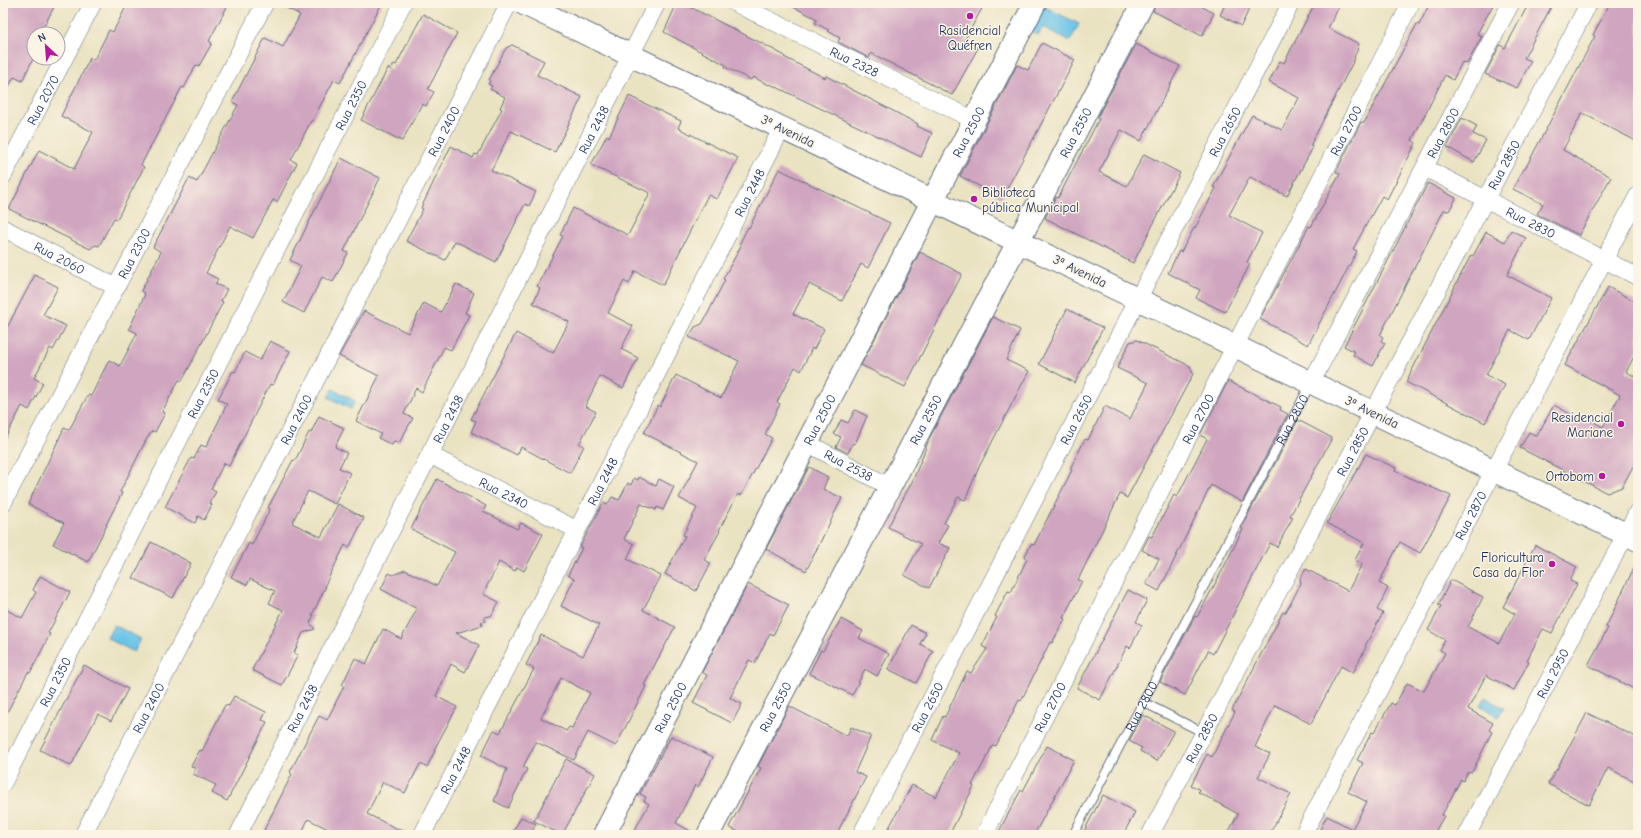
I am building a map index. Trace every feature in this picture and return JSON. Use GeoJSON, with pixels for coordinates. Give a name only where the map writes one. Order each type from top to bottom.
{"type":"FeatureCollection","features":[{"type":"Feature","properties":{"kind":"main road","name":"3ª Avenida"},"geometry":{"type":"LineString","coordinates":[[522,3],[1632,537]]}},
{"type":"Feature","properties":{"kind":"main road","name":"Rua 2500"},"geometry":{"type":"LineString","coordinates":[[604,835],[1034,3]]}},
{"type":"Feature","properties":{"kind":"main road","name":"Rua 2550"},"geometry":{"type":"LineString","coordinates":[[708,835],[1143,3]]}},
{"type":"Feature","properties":{"kind":"street","name":"Rua 2070"},"geometry":{"type":"LineString","coordinates":[[3,176],[93,3]]}},
{"type":"Feature","properties":{"kind":"street","name":"Rua 2300"},"geometry":{"type":"LineString","coordinates":[[3,503],[265,3]]}},
{"type":"Feature","properties":{"kind":"street","name":"Rua 2350"},"geometry":{"type":"LineString","coordinates":[[3,783],[403,3]]}},
{"type":"Feature","properties":{"kind":"street","name":"Rua 2400"},"geometry":{"type":"LineString","coordinates":[[83,835],[509,3]]}},
{"type":"Feature","properties":{"kind":"street","name":"Rua 2438"},"geometry":{"type":"LineString","coordinates":[[238,835],[657,3]]}},
{"type":"Feature","properties":{"kind":"street","name":"Rua 2328"},"geometry":{"type":"LineString","coordinates":[[735,3],[974,120]]}},
{"type":"Feature","properties":{"kind":"street","name":"Rua 2650"},"geometry":{"type":"LineString","coordinates":[[861,835],[1290,3]]}},
{"type":"Feature","properties":{"kind":"street","name":"Rua 2700"},"geometry":{"type":"LineString","coordinates":[[984,835],[1411,3]]}},
{"type":"Feature","properties":{"kind":"street","name":"Rua 2800"},"geometry":{"type":"LineString","coordinates":[[1311,383],[1511,3]]}},
{"type":"Feature","properties":{"kind":"street","name":"Rua 2850"},"geometry":{"type":"LineString","coordinates":[[1150,835],[1588,3]]}},
{"type":"Feature","properties":{"kind":"street","name":"Rua 2448"},"geometry":{"type":"LineString","coordinates":[[422,835],[782,128]]}},
{"type":"Feature","properties":{"kind":"street","name":"Rua 2830"},"geometry":{"type":"LineString","coordinates":[[1424,168],[1638,277]]}},
{"type":"Feature","properties":{"kind":"street","name":"Rua 2870"},"geometry":{"type":"LineString","coordinates":[[1303,835],[1638,195]]}},
{"type":"Feature","properties":{"kind":"street","name":"Rua 2060"},"geometry":{"type":"LineString","coordinates":[[3,228],[116,287]]}},
{"type":"Feature","properties":{"kind":"street","name":"Rua 2538"},"geometry":{"type":"LineString","coordinates":[[806,443],[890,487]]}},
{"type":"Feature","properties":{"kind":"street","name":"Rua 2340"},"geometry":{"type":"LineString","coordinates":[[430,456],[577,530]]}},
{"type":"Feature","properties":{"kind":"street","name":"Rua 2950"},"geometry":{"type":"LineString","coordinates":[[1467,835],[1632,537],[1638,511]]}},
{"type":"Feature","properties":{"kind":"lane","name":"Rua 2800"},"geometry":{"type":"LineString","coordinates":[[1073,835],[1311,383]]}},
{"type":"Feature","properties":{"kind":"lane"},"geometry":{"type":"LineString","coordinates":[[1143,702],[1204,733]]}},
{"type":"Feature","properties":{"kind":"water"},"geometry":{"type":"Polygon","coordinates":[[[1041,5],[1079,24],[1070,41],[1043,27],[1038,35],[1029,30],[1041,5]]]}},
{"type":"Feature","properties":{"kind":"water"},"geometry":{"type":"Polygon","coordinates":[[[333,389],[355,401],[351,409],[328,397],[333,389]]]}},
{"type":"Feature","properties":{"kind":"water"},"geometry":{"type":"Polygon","coordinates":[[[114,625],[141,639],[134,652],[107,638],[114,625]]]}},
{"type":"Feature","properties":{"kind":"water"},"geometry":{"type":"Polygon","coordinates":[[[1485,697],[1504,708],[1498,717],[1480,705],[1485,697]]]}},
{"type":"Feature","properties":{"kind":"building"},"geometry":{"type":"Polygon","coordinates":[[[3,3],[56,3],[44,26],[26,26],[26,66],[30,66],[22,81],[14,77],[3,97],[3,3]]]}},
{"type":"Feature","properties":{"kind":"building"},"geometry":{"type":"Polygon","coordinates":[[[128,3],[229,3],[209,41],[212,43],[199,66],[196,65],[184,88],[182,87],[141,165],[144,167],[117,219],[114,218],[99,246],[95,245],[90,249],[9,209],[39,150],[74,169],[93,132],[61,116],[90,58],[94,60],[109,30],[113,32],[128,3]]]}},
{"type":"Feature","properties":{"kind":"building"},"geometry":{"type":"Polygon","coordinates":[[[277,3],[382,3],[340,83],[334,80],[311,121],[291,160],[297,163],[277,202],[273,200],[253,238],[230,226],[206,273],[218,279],[215,284],[227,289],[221,301],[223,302],[182,381],[179,380],[162,412],[165,413],[155,432],[152,431],[146,440],[120,492],[122,493],[107,525],[88,562],[53,544],[64,523],[28,504],[64,428],[69,430],[88,395],[91,396],[109,360],[120,366],[137,333],[129,329],[145,294],[141,291],[161,252],[153,247],[189,178],[197,182],[238,105],[232,102],[265,38],[283,47],[300,15],[277,3]]]}},
{"type":"Feature","properties":{"kind":"building"},"geometry":{"type":"Polygon","coordinates":[[[677,3],[682,3],[767,46],[785,56],[784,57],[825,78],[826,76],[918,124],[917,126],[932,133],[921,157],[770,84],[769,85],[753,77],[751,80],[664,32],[677,3]]]}},
{"type":"Feature","properties":{"kind":"building"},"geometry":{"type":"Polygon","coordinates":[[[786,3],[985,3],[964,41],[978,48],[952,95],[871,53],[869,58],[838,42],[840,38],[828,31],[829,30],[815,23],[817,19],[786,3]]]}},
{"type":"Feature","properties":{"kind":"building"},"geometry":{"type":"Polygon","coordinates":[[[1155,3],[1195,3],[1214,13],[1202,36],[1153,11],[1155,3]]]}},
{"type":"Feature","properties":{"kind":"building"},"geometry":{"type":"Polygon","coordinates":[[[1226,3],[1252,3],[1241,26],[1220,15],[1226,3]]]}},
{"type":"Feature","properties":{"kind":"building"},"geometry":{"type":"Polygon","coordinates":[[[1315,3],[1341,3],[1328,28],[1359,44],[1358,49],[1354,57],[1355,58],[1310,146],[1313,147],[1287,196],[1250,177],[1229,215],[1262,233],[1247,262],[1250,264],[1225,312],[1196,298],[1200,290],[1168,273],[1179,251],[1181,252],[1195,228],[1216,188],[1213,187],[1252,115],[1282,130],[1299,98],[1269,82],[1280,61],[1284,63],[1315,3]]]}},
{"type":"Feature","properties":{"kind":"building"},"geometry":{"type":"Polygon","coordinates":[[[1430,3],[1494,3],[1477,34],[1482,36],[1467,64],[1462,62],[1453,80],[1445,75],[1412,140],[1416,143],[1387,199],[1382,196],[1353,249],[1357,251],[1308,345],[1260,319],[1309,226],[1311,227],[1340,174],[1336,172],[1361,122],[1364,123],[1417,24],[1419,25],[1430,3]]]}},
{"type":"Feature","properties":{"kind":"building"},"geometry":{"type":"Polygon","coordinates":[[[1529,3],[1553,3],[1524,58],[1531,61],[1517,88],[1485,74],[1500,45],[1505,48],[1529,3]]]}},
{"type":"Feature","properties":{"kind":"building"},"geometry":{"type":"Polygon","coordinates":[[[1610,3],[1638,3],[1638,142],[1582,113],[1563,150],[1611,177],[1579,235],[1537,214],[1543,204],[1513,189],[1595,36],[1593,35],[1610,3]]]}},
{"type":"Feature","properties":{"kind":"building"},"geometry":{"type":"Polygon","coordinates":[[[423,14],[457,33],[428,89],[434,92],[426,106],[422,104],[402,141],[361,120],[388,68],[391,70],[394,64],[396,65],[423,14]]]}},
{"type":"Feature","properties":{"kind":"building"},"geometry":{"type":"Polygon","coordinates":[[[1042,43],[1075,60],[1002,198],[960,176],[1017,65],[1028,70],[1042,43]]]}},
{"type":"Feature","properties":{"kind":"building"},"geometry":{"type":"Polygon","coordinates":[[[1136,44],[1180,66],[1141,141],[1121,130],[1099,172],[1127,186],[1144,154],[1180,173],[1133,263],[1045,218],[1056,197],[1058,198],[1099,119],[1097,118],[1136,44]]]}},
{"type":"Feature","properties":{"kind":"building"},"geometry":{"type":"Polygon","coordinates":[[[512,45],[544,61],[537,75],[582,97],[555,152],[511,131],[491,170],[536,192],[529,206],[525,204],[496,262],[455,241],[445,260],[406,241],[423,209],[421,208],[451,146],[473,158],[475,154],[478,155],[502,109],[500,108],[505,97],[490,89],[492,86],[488,84],[490,81],[489,80],[506,48],[512,45]]]}},
{"type":"Feature","properties":{"kind":"building"},"geometry":{"type":"Polygon","coordinates":[[[629,96],[681,121],[678,128],[738,158],[717,199],[708,195],[663,285],[635,271],[629,284],[624,281],[608,313],[633,326],[621,349],[638,358],[623,388],[600,376],[585,406],[596,412],[579,444],[584,446],[570,473],[521,447],[517,455],[471,432],[476,421],[471,419],[516,333],[553,353],[569,322],[533,303],[540,288],[537,286],[563,236],[560,235],[573,208],[628,235],[650,193],[591,165],[607,135],[609,137],[629,96]]]}},
{"type":"Feature","properties":{"kind":"building"},"geometry":{"type":"Polygon","coordinates":[[[1462,118],[1477,126],[1473,134],[1486,140],[1474,162],[1447,147],[1462,118]]]}},
{"type":"Feature","properties":{"kind":"building"},"geometry":{"type":"Polygon","coordinates":[[[341,158],[380,178],[344,251],[348,253],[333,282],[322,277],[304,313],[283,302],[301,266],[290,260],[341,158]]]}},
{"type":"Feature","properties":{"kind":"building"},"geometry":{"type":"Polygon","coordinates":[[[779,169],[890,223],[868,268],[861,264],[842,301],[809,284],[793,314],[824,329],[814,349],[812,348],[801,371],[795,367],[777,402],[780,404],[765,434],[772,438],[741,496],[738,494],[704,560],[711,563],[696,591],[665,574],[685,536],[683,535],[697,508],[679,498],[698,461],[644,433],[658,405],[660,407],[676,375],[721,398],[739,361],[689,337],[695,327],[702,324],[707,315],[725,280],[723,279],[741,246],[739,245],[779,169]]]}},
{"type":"Feature","properties":{"kind":"building"},"geometry":{"type":"Polygon","coordinates":[[[1428,183],[1456,198],[1449,211],[1444,210],[1380,335],[1383,337],[1381,341],[1385,343],[1373,366],[1353,355],[1355,352],[1344,346],[1428,183]]]}},
{"type":"Feature","properties":{"kind":"building"},"geometry":{"type":"Polygon","coordinates":[[[1511,230],[1526,238],[1507,275],[1551,298],[1529,340],[1510,330],[1486,375],[1505,385],[1485,423],[1406,382],[1471,255],[1473,256],[1486,232],[1505,242],[1511,230]]]}},
{"type":"Feature","properties":{"kind":"building"},"geometry":{"type":"Polygon","coordinates":[[[920,252],[962,274],[905,387],[861,365],[920,252]]]}},
{"type":"Feature","properties":{"kind":"building"},"geometry":{"type":"Polygon","coordinates":[[[35,275],[58,287],[43,315],[66,326],[53,350],[50,348],[34,378],[43,383],[29,410],[22,406],[3,442],[3,335],[35,275]]]}},
{"type":"Feature","properties":{"kind":"building"},"geometry":{"type":"Polygon","coordinates":[[[456,284],[474,293],[465,313],[469,315],[451,350],[444,347],[422,392],[416,388],[404,414],[413,418],[399,443],[394,441],[392,445],[378,438],[381,434],[356,421],[379,376],[339,356],[364,311],[408,333],[424,303],[441,312],[456,284]]]}},
{"type":"Feature","properties":{"kind":"building"},"geometry":{"type":"Polygon","coordinates":[[[1608,287],[1638,303],[1638,349],[1626,372],[1638,378],[1638,457],[1622,487],[1607,493],[1520,448],[1529,432],[1537,436],[1554,405],[1583,421],[1585,417],[1603,427],[1620,395],[1565,365],[1608,287]]]}},
{"type":"Feature","properties":{"kind":"building"},"geometry":{"type":"Polygon","coordinates":[[[1067,309],[1103,328],[1075,383],[1039,364],[1067,309]]]}},
{"type":"Feature","properties":{"kind":"building"},"geometry":{"type":"Polygon","coordinates":[[[993,317],[1020,330],[1006,360],[1029,371],[980,465],[965,500],[958,497],[944,523],[948,525],[938,543],[950,548],[929,588],[904,575],[921,544],[888,527],[914,478],[930,437],[993,317]]]}},
{"type":"Feature","properties":{"kind":"building"},"geometry":{"type":"Polygon","coordinates":[[[1137,340],[1190,366],[1193,374],[1127,498],[1120,494],[1078,580],[1082,581],[1063,618],[1065,619],[1052,643],[1050,642],[1021,701],[1019,700],[996,746],[993,745],[972,785],[974,786],[949,835],[925,835],[914,830],[912,835],[885,835],[912,785],[936,797],[959,753],[932,740],[967,671],[971,673],[987,649],[982,646],[997,617],[995,616],[1008,591],[1011,592],[1027,559],[1024,558],[1031,544],[1034,545],[1072,470],[1070,469],[1085,439],[1088,440],[1105,406],[1130,419],[1148,383],[1117,368],[1130,342],[1137,340]]]}},
{"type":"Feature","properties":{"kind":"building"},"geometry":{"type":"Polygon","coordinates":[[[270,341],[290,351],[273,385],[270,384],[229,466],[224,463],[211,489],[216,492],[209,503],[212,505],[204,520],[198,516],[195,523],[165,507],[191,458],[194,459],[201,445],[206,447],[227,404],[218,399],[233,371],[235,372],[245,352],[260,360],[270,341]]]}},
{"type":"Feature","properties":{"kind":"building"},"geometry":{"type":"Polygon","coordinates":[[[1228,381],[1281,407],[1280,410],[1288,414],[1242,502],[1211,485],[1159,591],[1146,584],[1159,559],[1142,550],[1149,536],[1152,537],[1174,495],[1177,497],[1207,439],[1200,435],[1228,381]]]}},
{"type":"Feature","properties":{"kind":"building"},"geometry":{"type":"Polygon","coordinates":[[[855,410],[867,416],[855,444],[853,443],[848,453],[836,447],[841,437],[834,434],[841,420],[848,423],[855,410]]]}},
{"type":"Feature","properties":{"kind":"building"},"geometry":{"type":"Polygon","coordinates":[[[319,416],[344,428],[335,447],[347,453],[339,468],[350,473],[335,504],[308,491],[292,523],[321,537],[338,504],[364,518],[349,548],[345,545],[325,585],[326,586],[312,615],[314,615],[310,623],[315,629],[303,633],[294,653],[298,655],[282,685],[252,670],[283,610],[269,603],[275,591],[250,579],[247,585],[231,577],[249,543],[252,545],[270,509],[268,508],[293,460],[295,461],[309,432],[311,433],[319,416]]]}},
{"type":"Feature","properties":{"kind":"building"},"geometry":{"type":"Polygon","coordinates":[[[1298,420],[1332,438],[1290,516],[1293,517],[1277,547],[1270,543],[1213,654],[1208,651],[1185,695],[1160,682],[1195,616],[1197,617],[1222,571],[1243,529],[1241,528],[1298,420]]]}},
{"type":"Feature","properties":{"kind":"building"},"geometry":{"type":"Polygon","coordinates":[[[1366,454],[1396,468],[1395,471],[1451,496],[1420,553],[1400,542],[1379,583],[1388,588],[1377,610],[1383,613],[1365,646],[1366,647],[1353,673],[1341,666],[1311,724],[1275,705],[1255,747],[1270,754],[1258,777],[1291,794],[1269,835],[1227,835],[1238,814],[1198,792],[1200,790],[1191,785],[1207,754],[1212,757],[1235,712],[1232,710],[1283,612],[1285,613],[1291,603],[1301,583],[1300,579],[1306,569],[1348,591],[1362,564],[1355,560],[1364,543],[1327,523],[1366,454]]]}},
{"type":"Feature","properties":{"kind":"building"},"geometry":{"type":"Polygon","coordinates":[[[809,467],[828,477],[823,489],[842,498],[806,571],[766,549],[809,467]]]}},
{"type":"Feature","properties":{"kind":"building"},"geometry":{"type":"Polygon","coordinates":[[[639,477],[656,486],[659,479],[674,487],[663,510],[657,507],[656,510],[641,504],[624,539],[634,544],[627,559],[661,576],[643,610],[675,627],[644,685],[646,686],[616,746],[588,732],[574,760],[536,742],[523,767],[527,769],[508,808],[494,801],[507,769],[481,756],[494,730],[500,733],[534,669],[526,665],[541,635],[583,656],[599,625],[561,606],[574,579],[568,575],[582,548],[580,547],[603,503],[607,505],[612,497],[619,500],[628,483],[631,485],[634,478],[638,480],[639,477]],[[561,678],[541,718],[566,731],[569,727],[572,728],[590,693],[561,678]]]}},
{"type":"Feature","properties":{"kind":"building"},"geometry":{"type":"Polygon","coordinates":[[[437,479],[486,506],[483,511],[517,529],[521,523],[543,534],[524,571],[517,567],[515,571],[499,562],[483,594],[499,602],[491,616],[484,617],[486,621],[481,622],[483,625],[456,633],[479,645],[465,672],[451,664],[436,696],[457,707],[434,750],[435,751],[427,767],[420,764],[405,793],[383,782],[367,814],[410,835],[340,835],[308,819],[301,835],[274,835],[264,830],[292,774],[290,772],[319,716],[327,720],[344,686],[342,685],[355,658],[366,664],[383,629],[401,639],[417,609],[381,589],[389,573],[393,575],[405,570],[437,586],[455,552],[411,529],[437,479]]]}},
{"type":"Feature","properties":{"kind":"building"},"geometry":{"type":"Polygon","coordinates":[[[151,542],[191,563],[173,598],[133,578],[151,542]]]}},
{"type":"Feature","properties":{"kind":"building"},"geometry":{"type":"Polygon","coordinates":[[[1535,545],[1577,567],[1570,581],[1577,584],[1552,633],[1543,629],[1514,690],[1486,675],[1468,709],[1493,723],[1489,730],[1492,732],[1472,772],[1467,773],[1463,781],[1461,779],[1442,815],[1444,816],[1433,835],[1317,835],[1327,816],[1352,829],[1367,802],[1348,792],[1363,763],[1357,760],[1372,732],[1374,733],[1391,703],[1395,705],[1407,683],[1424,691],[1445,653],[1440,650],[1445,640],[1428,630],[1441,606],[1438,605],[1451,580],[1483,597],[1468,627],[1499,643],[1515,614],[1503,607],[1535,545]]]}},
{"type":"Feature","properties":{"kind":"building"},"geometry":{"type":"Polygon","coordinates":[[[1638,559],[1638,691],[1588,665],[1608,628],[1606,627],[1638,559]]]}},
{"type":"Feature","properties":{"kind":"building"},"geometry":{"type":"Polygon","coordinates":[[[40,576],[70,592],[48,633],[50,634],[30,673],[28,672],[3,720],[3,608],[22,618],[36,592],[33,590],[40,576]]]}},
{"type":"Feature","properties":{"kind":"building"},"geometry":{"type":"Polygon","coordinates":[[[748,584],[789,605],[773,635],[770,633],[755,663],[749,660],[730,698],[742,704],[732,723],[693,703],[707,675],[702,672],[748,584]]]}},
{"type":"Feature","properties":{"kind":"building"},"geometry":{"type":"Polygon","coordinates":[[[1128,590],[1147,600],[1136,622],[1142,625],[1130,648],[1127,646],[1100,700],[1077,688],[1128,590]]]}},
{"type":"Feature","properties":{"kind":"building"},"geometry":{"type":"Polygon","coordinates":[[[841,619],[863,631],[859,638],[889,654],[877,676],[865,669],[852,695],[809,673],[821,650],[823,651],[841,619]]]}},
{"type":"Feature","properties":{"kind":"building"},"geometry":{"type":"Polygon","coordinates":[[[911,625],[926,633],[920,644],[933,651],[916,683],[888,669],[911,625]]]}},
{"type":"Feature","properties":{"kind":"building"},"geometry":{"type":"Polygon","coordinates":[[[84,665],[128,689],[111,721],[98,714],[71,766],[40,750],[84,665]]]}},
{"type":"Feature","properties":{"kind":"building"},"geometry":{"type":"Polygon","coordinates":[[[234,696],[266,712],[262,720],[267,722],[227,801],[212,793],[216,785],[193,774],[196,768],[191,766],[200,750],[202,751],[225,705],[229,706],[234,696]]]}},
{"type":"Feature","properties":{"kind":"building"},"geometry":{"type":"Polygon","coordinates":[[[789,706],[847,736],[851,727],[871,736],[855,772],[866,777],[836,835],[744,835],[729,827],[761,768],[758,766],[789,706]]]}},
{"type":"Feature","properties":{"kind":"building"},"geometry":{"type":"Polygon","coordinates":[[[1587,713],[1638,738],[1638,783],[1608,768],[1589,805],[1548,784],[1587,713]]]}},
{"type":"Feature","properties":{"kind":"building"},"geometry":{"type":"Polygon","coordinates":[[[1143,715],[1174,731],[1157,761],[1140,751],[1142,748],[1129,741],[1143,715]]]}},
{"type":"Feature","properties":{"kind":"building"},"geometry":{"type":"Polygon","coordinates":[[[671,736],[713,757],[698,787],[695,785],[676,823],[696,835],[632,835],[649,804],[644,801],[646,797],[640,794],[671,736]]]}},
{"type":"Feature","properties":{"kind":"building"},"geometry":{"type":"Polygon","coordinates":[[[1047,746],[1074,760],[1034,835],[997,835],[1021,790],[1023,791],[1047,746]]]}},
{"type":"Feature","properties":{"kind":"building"},"geometry":{"type":"Polygon","coordinates":[[[566,759],[595,774],[562,835],[534,821],[566,759]]]}},
{"type":"Feature","properties":{"kind":"building"},"geometry":{"type":"Polygon","coordinates":[[[1103,795],[1135,812],[1123,835],[1082,835],[1103,795]]]}},
{"type":"Feature","properties":{"kind":"building"},"geometry":{"type":"Polygon","coordinates":[[[521,817],[536,824],[530,835],[511,835],[521,817]]]}},
{"type":"Feature","properties":{"kind":"place","name":"Rasidencial Quéfren"},"geometry":{"type":"Point","coordinates":[970,16]}},
{"type":"Feature","properties":{"kind":"place","name":"Biblioteca pública Municipal"},"geometry":{"type":"Point","coordinates":[974,199]}},
{"type":"Feature","properties":{"kind":"place","name":"Residencial Mariane"},"geometry":{"type":"Point","coordinates":[1621,424]}},
{"type":"Feature","properties":{"kind":"place","name":"Ortobom"},"geometry":{"type":"Point","coordinates":[1602,476]}},
{"type":"Feature","properties":{"kind":"place","name":"Floricultura Casa da Flor"},"geometry":{"type":"Point","coordinates":[1552,564]}}]}
